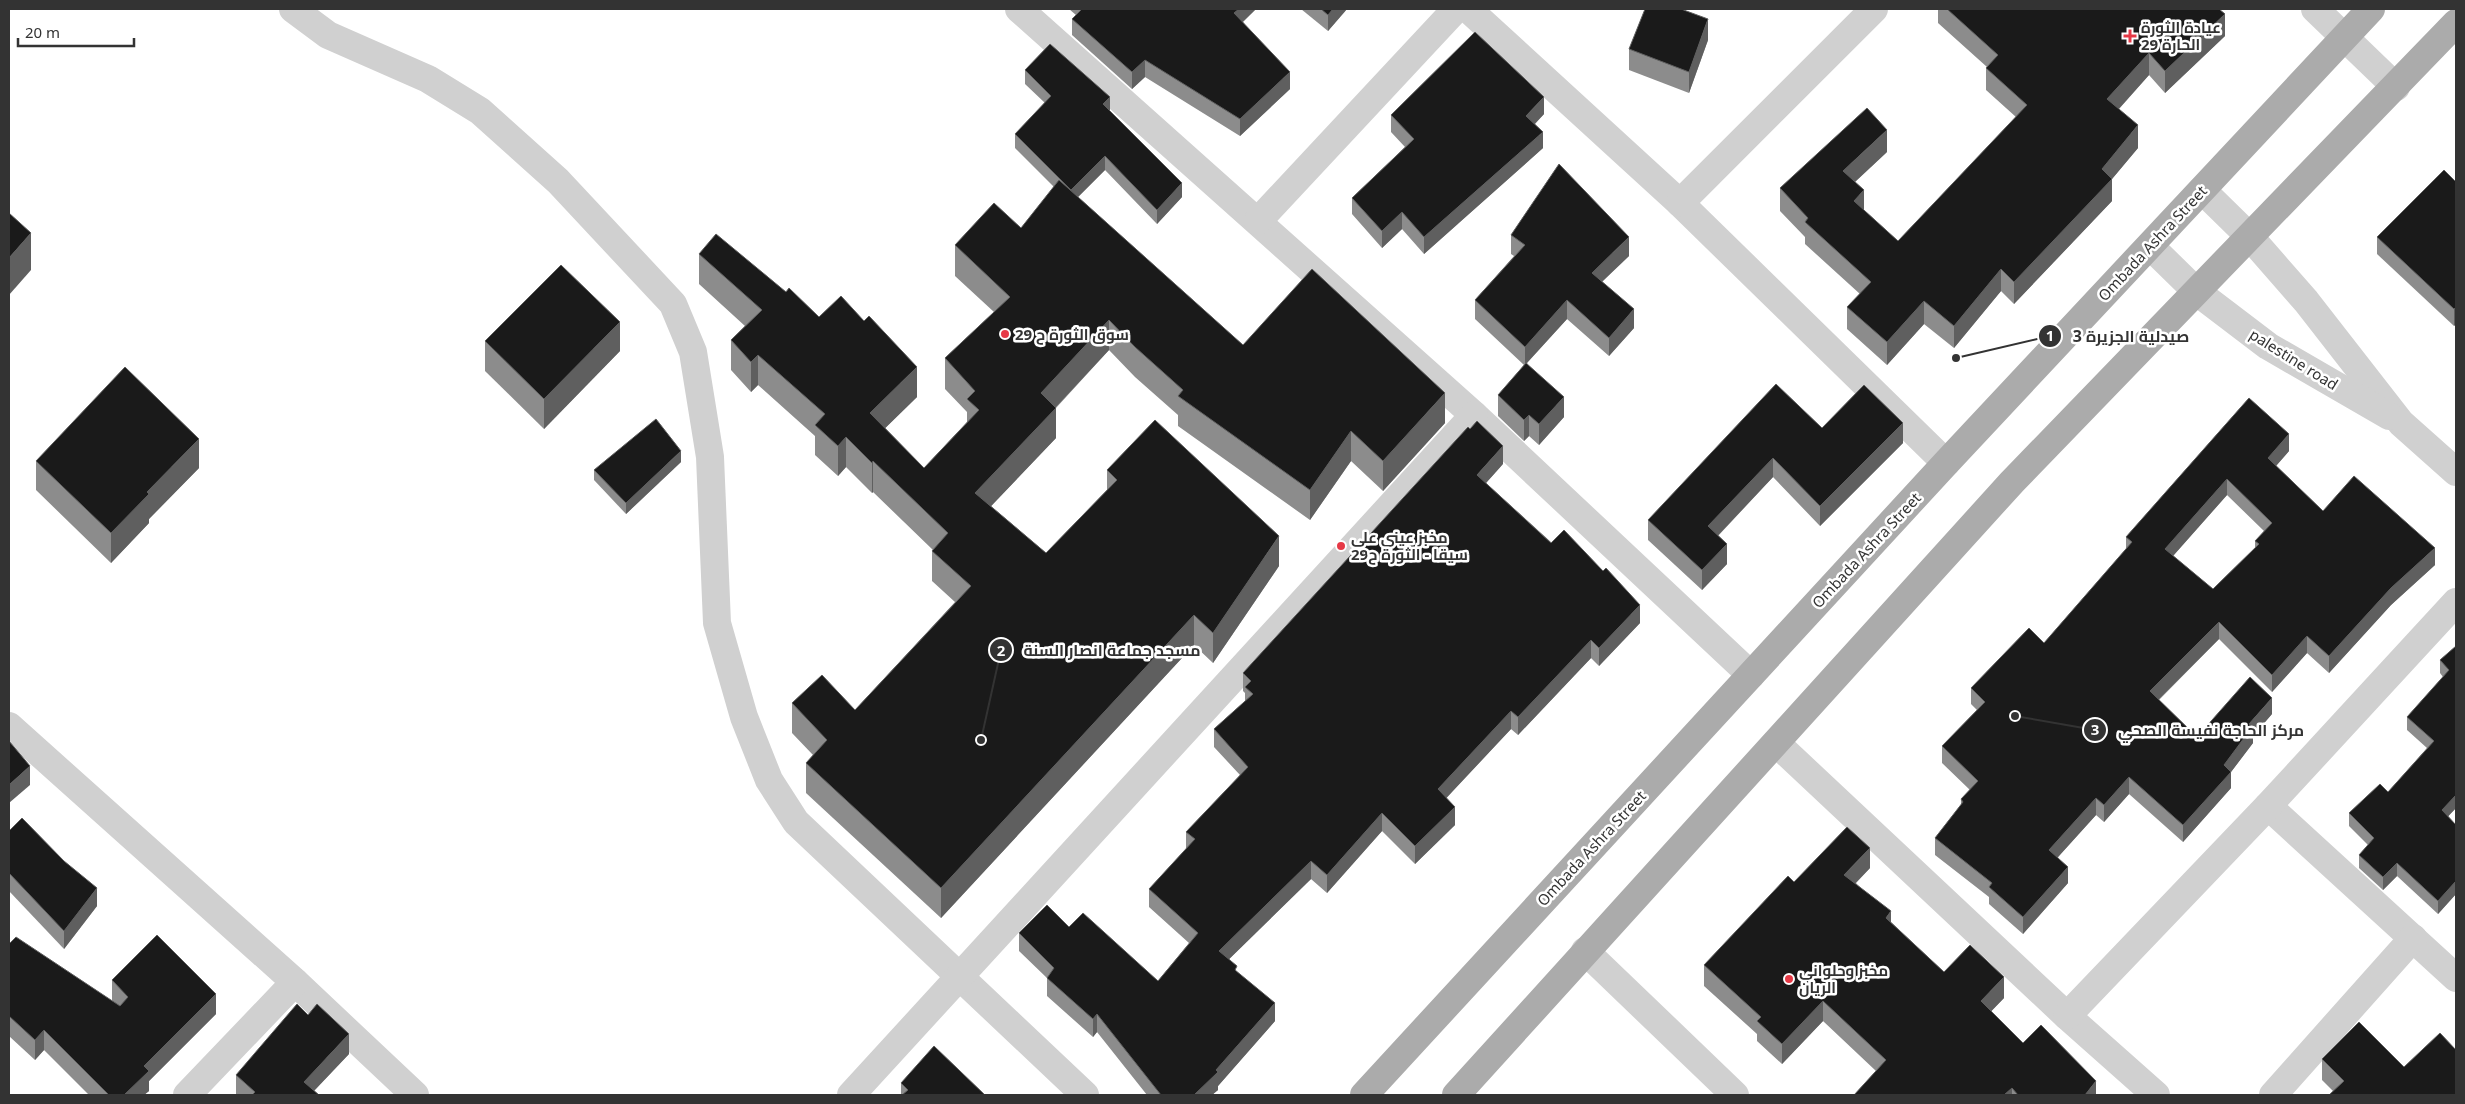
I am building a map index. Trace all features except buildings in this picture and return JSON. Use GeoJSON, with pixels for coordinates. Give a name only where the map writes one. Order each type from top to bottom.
{"type":"FeatureCollection","features":[{"type":"Feature","properties":{"kind":"main road","name":"Ombada Ashra Street"},"geometry":{"type":"LineString","coordinates":[[1364,1095],[1946,463],[2372,9]]}},
{"type":"Feature","properties":{"kind":"main road"},"geometry":{"type":"LineString","coordinates":[[1456,1095],[2012,482],[2456,23]]}},
{"type":"Feature","properties":{"kind":"street"},"geometry":{"type":"LineString","coordinates":[[293,9],[328,35],[428,79],[480,112],[558,181],[673,304],[693,352],[710,457],[717,623],[744,717],[769,780],[796,822],[1085,1095]]}},
{"type":"Feature","properties":{"kind":"street"},"geometry":{"type":"LineString","coordinates":[[1019,9],[1474,415],[1751,675]]}},
{"type":"Feature","properties":{"kind":"street"},"geometry":{"type":"LineString","coordinates":[[1258,221],[1456,9]]}},
{"type":"Feature","properties":{"kind":"street"},"geometry":{"type":"LineString","coordinates":[[1468,9],[1680,203],[1946,463]]}},
{"type":"Feature","properties":{"kind":"street"},"geometry":{"type":"LineString","coordinates":[[1680,203],[1874,9]]}},
{"type":"Feature","properties":{"kind":"street"},"geometry":{"type":"LineString","coordinates":[[2315,9],[2396,86]]}},
{"type":"Feature","properties":{"kind":"street","name":"palestine road"},"geometry":{"type":"LineString","coordinates":[[2202,190],[2250,237],[2306,301],[2401,423],[2456,472]]}},
{"type":"Feature","properties":{"kind":"street","name":"palestine road"},"geometry":{"type":"LineString","coordinates":[[2150,246],[2197,292],[2268,346],[2401,423]]}},
{"type":"Feature","properties":{"kind":"street"},"geometry":{"type":"LineString","coordinates":[[851,1095],[1474,415]]}},
{"type":"Feature","properties":{"kind":"street"},"geometry":{"type":"LineString","coordinates":[[2067,1016],[2268,806],[2456,602]]}},
{"type":"Feature","properties":{"kind":"street"},"geometry":{"type":"LineString","coordinates":[[9,726],[295,982],[415,1095]]}},
{"type":"Feature","properties":{"kind":"street"},"geometry":{"type":"LineString","coordinates":[[1776,743],[2067,1016],[2156,1095]]}},
{"type":"Feature","properties":{"kind":"street"},"geometry":{"type":"LineString","coordinates":[[2268,806],[2456,978]]}},
{"type":"Feature","properties":{"kind":"street"},"geometry":{"type":"LineString","coordinates":[[2273,1095],[2413,938]]}},
{"type":"Feature","properties":{"kind":"street"},"geometry":{"type":"LineString","coordinates":[[1585,951],[1735,1095]]}},
{"type":"Feature","properties":{"kind":"street"},"geometry":{"type":"LineString","coordinates":[[187,1095],[295,982]]}},
{"type":"Feature","properties":{"kind":"place","name":"عيادة الثورة الحارة 29"},"geometry":{"type":"Point","coordinates":[2130,36]}},
{"type":"Feature","properties":{"kind":"place","name":"سوق الثورة ح 29"},"geometry":{"type":"Point","coordinates":[1005,334]}},
{"type":"Feature","properties":{"kind":"place","name":"صيدلية الجزيرة 3"},"geometry":{"type":"Point","coordinates":[1956,358]}},
{"type":"Feature","properties":{"kind":"place","name":"مخبز عيني على سيقا - الثورة ح29"},"geometry":{"type":"Point","coordinates":[1341,546]}},
{"type":"Feature","properties":{"kind":"place","name":"مركز الحاجة نفيسة الصحي"},"geometry":{"type":"Point","coordinates":[2015,716]}},
{"type":"Feature","properties":{"kind":"place","name":"مسجد جماعة انصار السنة"},"geometry":{"type":"Point","coordinates":[981,740]}},
{"type":"Feature","properties":{"kind":"place","name":"مخبز وحلواني الريان"},"geometry":{"type":"Point","coordinates":[1789,979]}}]}
